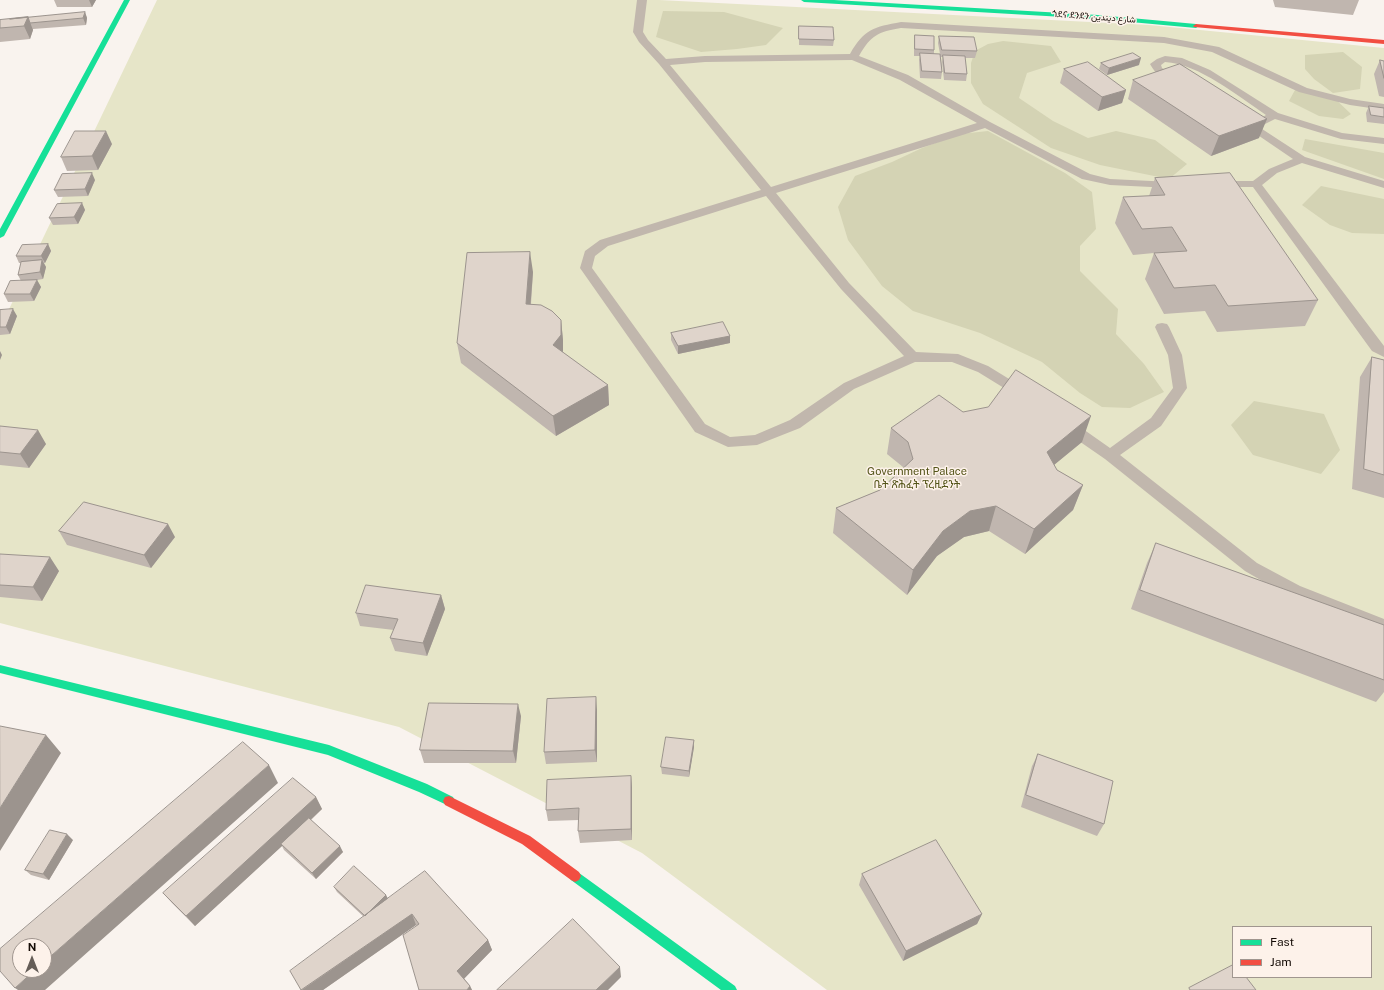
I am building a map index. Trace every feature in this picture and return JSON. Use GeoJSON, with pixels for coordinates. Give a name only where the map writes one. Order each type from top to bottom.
{"type":"FeatureCollection","features":[{"type":"Feature","properties":{"kind":"street"},"geometry":{"type":"LineString","coordinates":[[0,236],[127,0]]}},
{"type":"Feature","properties":{"kind":"street","name":"ጎደና ደንደን شارع ديندين"},"geometry":{"type":"LineString","coordinates":[[804,0],[1098,17],[1384,42]]}},
{"type":"Feature","properties":{"kind":"street"},"geometry":{"type":"LineString","coordinates":[[0,669],[329,750],[423,788],[526,840],[731,990]]}},
{"type":"Feature","properties":{"kind":"lane"},"geometry":{"type":"LineString","coordinates":[[642,0],[638,32],[644,42],[663,62],[845,286],[913,357]]}},
{"type":"Feature","properties":{"kind":"lane"},"geometry":{"type":"LineString","coordinates":[[853,57],[863,38],[878,29],[901,25],[1164,40],[1215,49],[1303,90],[1350,102],[1384,107]]}},
{"type":"Feature","properties":{"kind":"lane"},"geometry":{"type":"LineString","coordinates":[[663,62],[705,59],[853,57],[871,62],[891,71],[1086,177],[1110,182],[1154,186],[1186,185]]}},
{"type":"Feature","properties":{"kind":"lane"},"geometry":{"type":"LineString","coordinates":[[1188,89],[1161,73],[1155,64],[1164,59],[1191,64],[1274,116],[1341,136],[1384,141]]}},
{"type":"Feature","properties":{"kind":"lane"},"geometry":{"type":"LineString","coordinates":[[1251,127],[1274,116]]}},
{"type":"Feature","properties":{"kind":"lane"},"geometry":{"type":"LineString","coordinates":[[1240,120],[1301,159],[1384,185]]}},
{"type":"Feature","properties":{"kind":"lane"},"geometry":{"type":"LineString","coordinates":[[986,124],[604,243],[589,254],[586,268],[700,428],[728,442],[757,440],[795,424],[849,386],[913,357],[953,357],[989,373],[1033,401]]}},
{"type":"Feature","properties":{"kind":"lane"},"geometry":{"type":"LineString","coordinates":[[1201,185],[1256,184],[1273,170],[1301,159]]}},
{"type":"Feature","properties":{"kind":"lane"},"geometry":{"type":"LineString","coordinates":[[1256,184],[1377,348],[1384,352]]}},
{"type":"Feature","properties":{"kind":"lane"},"geometry":{"type":"LineString","coordinates":[[1110,455],[1156,422],[1180,388],[1175,355],[1162,327]]}},
{"type":"Feature","properties":{"kind":"lane"},"geometry":{"type":"LineString","coordinates":[[1058,419],[1110,455],[1251,567],[1294,591],[1372,623],[1384,626]]}},
{"type":"Feature","properties":{"kind":"green space","name":"Government Palace ቤት ጽሕፈት ፕረዚደንት"},"geometry":{"type":"Polygon","coordinates":[[[157,0],[659,0],[1149,25],[1384,48],[1384,990],[827,990],[642,853],[399,727],[0,623],[0,328],[157,0]]]}},
{"type":"Feature","properties":{"kind":"green space"},"geometry":{"type":"Polygon","coordinates":[[[663,11],[724,12],[783,28],[766,45],[701,52],[656,37],[663,11]]]}},
{"type":"Feature","properties":{"kind":"green space"},"geometry":{"type":"Polygon","coordinates":[[[1003,41],[1051,46],[1061,62],[1027,73],[1019,98],[1053,121],[1088,138],[1116,131],[1155,140],[1187,164],[1169,179],[1100,165],[1051,148],[983,104],[971,83],[971,63],[975,51],[988,44],[1003,41]]]}},
{"type":"Feature","properties":{"kind":"green space"},"geometry":{"type":"Polygon","coordinates":[[[1343,52],[1362,67],[1360,89],[1333,93],[1314,79],[1305,69],[1305,55],[1343,52]]]}},
{"type":"Feature","properties":{"kind":"green space"},"geometry":{"type":"Polygon","coordinates":[[[1295,90],[1331,95],[1351,114],[1343,119],[1319,116],[1289,101],[1295,90]]]}},
{"type":"Feature","properties":{"kind":"green space"},"geometry":{"type":"Polygon","coordinates":[[[988,131],[1065,173],[1092,192],[1096,229],[1080,246],[1080,271],[1118,309],[1116,334],[1144,364],[1164,392],[1130,408],[1102,407],[1080,393],[1042,362],[980,333],[913,311],[882,286],[848,240],[838,207],[855,176],[960,134],[988,131]]]}},
{"type":"Feature","properties":{"kind":"green space"},"geometry":{"type":"Polygon","coordinates":[[[1305,139],[1384,153],[1384,179],[1302,150],[1305,139]]]}},
{"type":"Feature","properties":{"kind":"green space"},"geometry":{"type":"Polygon","coordinates":[[[1321,186],[1384,199],[1384,234],[1352,233],[1330,225],[1302,205],[1321,186]]]}},
{"type":"Feature","properties":{"kind":"green space"},"geometry":{"type":"Polygon","coordinates":[[[1254,401],[1324,414],[1340,450],[1321,474],[1253,455],[1231,425],[1254,401]]]}},
{"type":"Feature","properties":{"kind":"building"},"geometry":{"type":"Polygon","coordinates":[[[85,12],[83,18],[30,23],[28,17],[85,12]]]}},
{"type":"Feature","properties":{"kind":"building"},"geometry":{"type":"Polygon","coordinates":[[[28,17],[24,26],[0,28],[0,20],[28,17]]]}},
{"type":"Feature","properties":{"kind":"building"},"geometry":{"type":"Polygon","coordinates":[[[799,26],[833,27],[834,40],[799,39],[799,26]]]}},
{"type":"Feature","properties":{"kind":"building"},"geometry":{"type":"Polygon","coordinates":[[[915,35],[934,36],[934,50],[915,49],[915,35]]]}},
{"type":"Feature","properties":{"kind":"building"},"geometry":{"type":"Polygon","coordinates":[[[939,36],[974,37],[977,51],[942,50],[939,36]]]}},
{"type":"Feature","properties":{"kind":"building"},"geometry":{"type":"Polygon","coordinates":[[[920,53],[940,54],[942,72],[922,71],[920,53]]]}},
{"type":"Feature","properties":{"kind":"building"},"geometry":{"type":"Polygon","coordinates":[[[1133,53],[1141,58],[1109,68],[1101,63],[1133,53]]]}},
{"type":"Feature","properties":{"kind":"building"},"geometry":{"type":"Polygon","coordinates":[[[943,55],[965,56],[967,74],[945,73],[943,55]]]}},
{"type":"Feature","properties":{"kind":"building"},"geometry":{"type":"Polygon","coordinates":[[[1380,60],[1384,61],[1384,78],[1380,60]]]}},
{"type":"Feature","properties":{"kind":"building"},"geometry":{"type":"Polygon","coordinates":[[[1088,62],[1126,90],[1102,97],[1064,69],[1088,62]]]}},
{"type":"Feature","properties":{"kind":"building"},"geometry":{"type":"Polygon","coordinates":[[[1180,64],[1267,119],[1219,136],[1133,80],[1180,64]]]}},
{"type":"Feature","properties":{"kind":"building"},"geometry":{"type":"Polygon","coordinates":[[[1369,106],[1384,108],[1384,117],[1371,115],[1369,106]]]}},
{"type":"Feature","properties":{"kind":"building"},"geometry":{"type":"Polygon","coordinates":[[[75,131],[106,131],[92,156],[61,157],[75,131]]]}},
{"type":"Feature","properties":{"kind":"building"},"geometry":{"type":"Polygon","coordinates":[[[92,173],[85,189],[54,190],[62,174],[92,173]]]}},
{"type":"Feature","properties":{"kind":"building"},"geometry":{"type":"Polygon","coordinates":[[[1230,173],[1318,300],[1228,306],[1215,285],[1174,288],[1154,253],[1187,251],[1172,227],[1142,229],[1123,197],[1165,195],[1155,178],[1230,173]]]}},
{"type":"Feature","properties":{"kind":"building"},"geometry":{"type":"Polygon","coordinates":[[[82,203],[74,217],[49,218],[57,204],[82,203]]]}},
{"type":"Feature","properties":{"kind":"building"},"geometry":{"type":"Polygon","coordinates":[[[48,244],[41,256],[16,256],[22,245],[48,244]]]}},
{"type":"Feature","properties":{"kind":"building"},"geometry":{"type":"Polygon","coordinates":[[[530,252],[526,304],[541,305],[552,311],[561,320],[561,335],[553,345],[608,385],[553,416],[457,343],[467,253],[530,252]]]}},
{"type":"Feature","properties":{"kind":"building"},"geometry":{"type":"Polygon","coordinates":[[[42,260],[40,272],[18,275],[21,262],[42,260]]]}},
{"type":"Feature","properties":{"kind":"building"},"geometry":{"type":"Polygon","coordinates":[[[37,280],[30,294],[4,294],[10,281],[37,280]]]}},
{"type":"Feature","properties":{"kind":"building"},"geometry":{"type":"Polygon","coordinates":[[[13,309],[6,327],[0,327],[0,310],[13,309]]]}},
{"type":"Feature","properties":{"kind":"building"},"geometry":{"type":"Polygon","coordinates":[[[723,322],[730,336],[678,346],[671,333],[723,322]]]}},
{"type":"Feature","properties":{"kind":"building"},"geometry":{"type":"Polygon","coordinates":[[[1372,357],[1384,360],[1384,475],[1364,469],[1372,357]]]}},
{"type":"Feature","properties":{"kind":"building"},"geometry":{"type":"Polygon","coordinates":[[[1016,370],[1091,416],[1047,452],[1057,470],[1083,485],[1034,529],[996,506],[970,511],[943,531],[913,570],[836,508],[880,490],[913,459],[908,442],[891,428],[939,395],[963,412],[988,407],[1016,370]]]}},
{"type":"Feature","properties":{"kind":"building"},"geometry":{"type":"Polygon","coordinates":[[[0,426],[38,430],[20,454],[0,452],[0,426]]]}},
{"type":"Feature","properties":{"kind":"building"},"geometry":{"type":"Polygon","coordinates":[[[84,502],[168,524],[144,555],[59,531],[84,502]]]}},
{"type":"Feature","properties":{"kind":"building"},"geometry":{"type":"Polygon","coordinates":[[[1156,543],[1384,625],[1384,680],[1140,590],[1156,543]]]}},
{"type":"Feature","properties":{"kind":"building"},"geometry":{"type":"Polygon","coordinates":[[[0,554],[50,557],[33,587],[0,585],[0,554]]]}},
{"type":"Feature","properties":{"kind":"building"},"geometry":{"type":"Polygon","coordinates":[[[366,585],[441,595],[423,643],[390,638],[398,619],[356,613],[366,585]]]}},
{"type":"Feature","properties":{"kind":"building"},"geometry":{"type":"Polygon","coordinates":[[[596,697],[595,750],[544,752],[547,699],[596,697]]]}},
{"type":"Feature","properties":{"kind":"building"},"geometry":{"type":"Polygon","coordinates":[[[429,703],[518,704],[513,751],[420,750],[429,703]]]}},
{"type":"Feature","properties":{"kind":"building"},"geometry":{"type":"Polygon","coordinates":[[[0,726],[46,735],[0,808],[0,726]]]}},
{"type":"Feature","properties":{"kind":"building"},"geometry":{"type":"Polygon","coordinates":[[[666,737],[694,740],[689,771],[661,767],[666,737]]]}},
{"type":"Feature","properties":{"kind":"building"},"geometry":{"type":"Polygon","coordinates":[[[243,742],[269,765],[52,955],[52,938],[13,938],[243,742]]]}},
{"type":"Feature","properties":{"kind":"building"},"geometry":{"type":"Polygon","coordinates":[[[1038,754],[1113,781],[1104,824],[1026,795],[1038,754]]]}},
{"type":"Feature","properties":{"kind":"building"},"geometry":{"type":"Polygon","coordinates":[[[631,776],[631,829],[578,831],[579,808],[546,810],[547,780],[631,776]]]}},
{"type":"Feature","properties":{"kind":"building"},"geometry":{"type":"Polygon","coordinates":[[[293,778],[316,797],[186,916],[163,893],[293,778]]]}},
{"type":"Feature","properties":{"kind":"building"},"geometry":{"type":"Polygon","coordinates":[[[309,818],[340,846],[312,873],[281,844],[309,818]]]}},
{"type":"Feature","properties":{"kind":"building"},"geometry":{"type":"Polygon","coordinates":[[[50,830],[67,834],[43,874],[25,870],[50,830]]]}},
{"type":"Feature","properties":{"kind":"building"},"geometry":{"type":"Polygon","coordinates":[[[936,840],[982,914],[906,951],[862,874],[936,840]]]}},
{"type":"Feature","properties":{"kind":"building"},"geometry":{"type":"Polygon","coordinates":[[[354,866],[386,895],[365,916],[334,887],[354,866]]]}},
{"type":"Feature","properties":{"kind":"building"},"geometry":{"type":"Polygon","coordinates":[[[425,871],[488,940],[457,971],[470,986],[467,990],[419,990],[403,935],[419,924],[412,914],[301,990],[290,971],[425,871]]]}},
{"type":"Feature","properties":{"kind":"building"},"geometry":{"type":"Polygon","coordinates":[[[573,919],[620,967],[596,990],[497,990],[573,919]]]}},
{"type":"Feature","properties":{"kind":"building"},"geometry":{"type":"Polygon","coordinates":[[[12,939],[12,978],[26,978],[15,988],[0,971],[0,949],[12,939]]]}},
{"type":"Feature","properties":{"kind":"building"},"geometry":{"type":"Polygon","coordinates":[[[1232,966],[1232,978],[1247,978],[1256,990],[1190,990],[1189,988],[1232,966]]]}},
{"type":"Feature","properties":{"kind":"traffic: fast"},"geometry":{"type":"LineString","coordinates":[[0,236],[127,0]]}},
{"type":"Feature","properties":{"kind":"traffic: fast"},"geometry":{"type":"LineString","coordinates":[[804,0],[1098,17],[1196,26]]}},
{"type":"Feature","properties":{"kind":"traffic: fast"},"geometry":{"type":"LineString","coordinates":[[0,669],[329,750],[423,788],[449,801]]}},
{"type":"Feature","properties":{"kind":"traffic: fast"},"geometry":{"type":"LineString","coordinates":[[575,876],[731,990]]}},
{"type":"Feature","properties":{"kind":"traffic: jam"},"geometry":{"type":"LineString","coordinates":[[1196,26],[1384,42]]}},
{"type":"Feature","properties":{"kind":"traffic: jam"},"geometry":{"type":"LineString","coordinates":[[449,801],[526,840],[575,876]]}}]}
